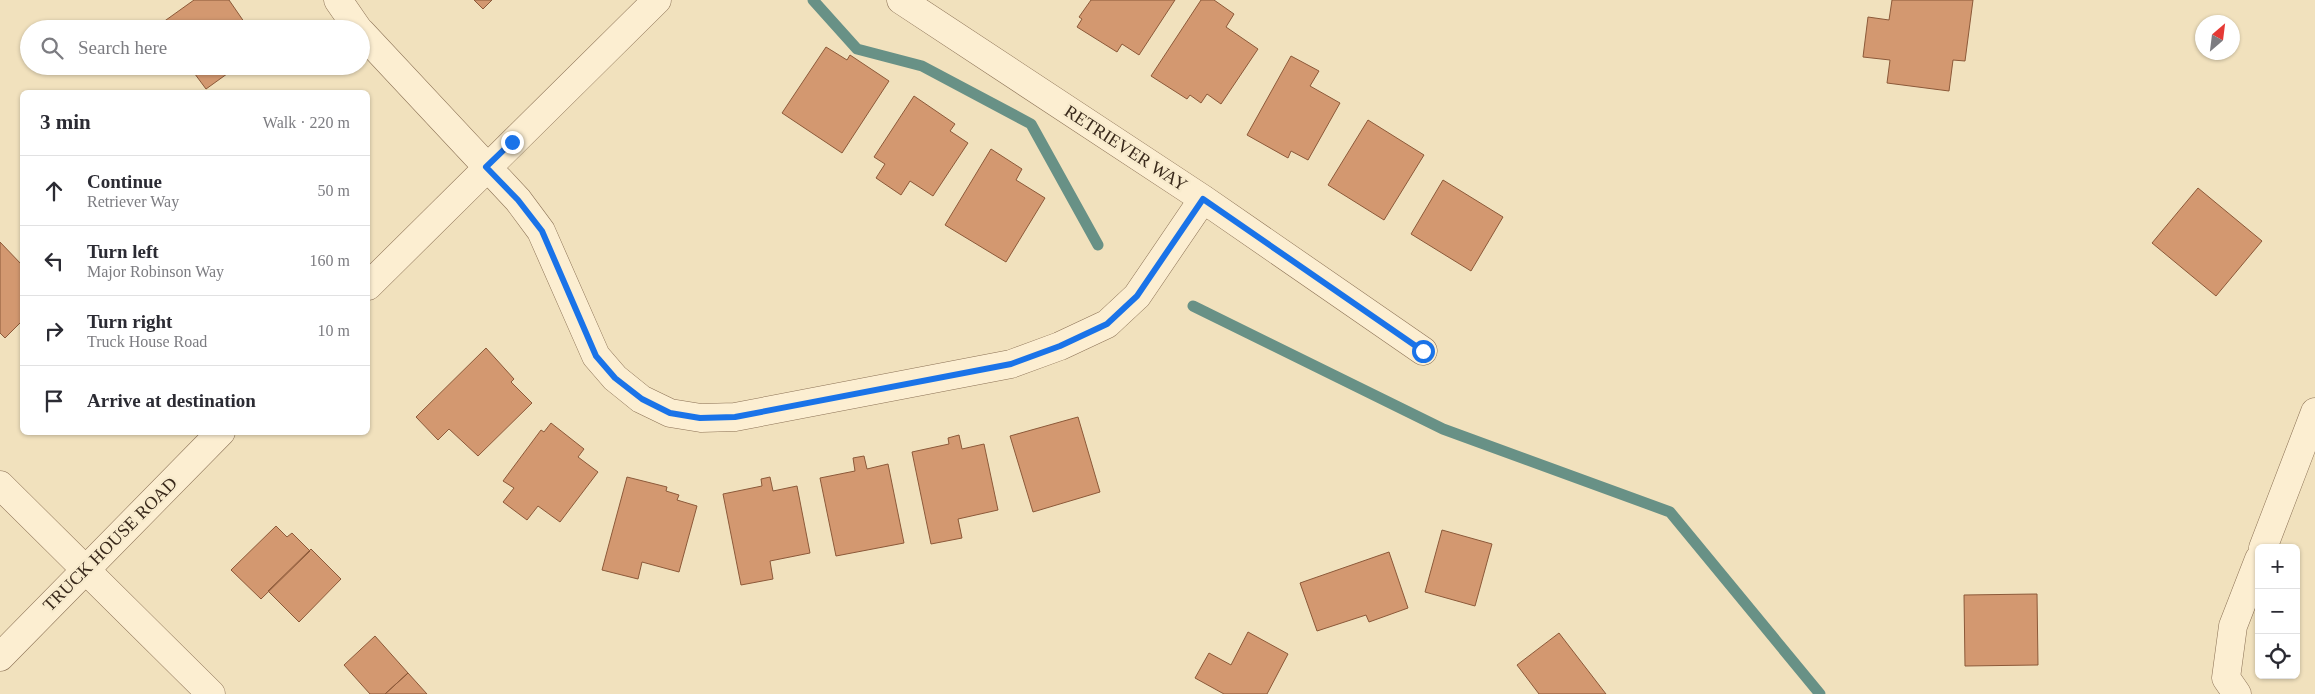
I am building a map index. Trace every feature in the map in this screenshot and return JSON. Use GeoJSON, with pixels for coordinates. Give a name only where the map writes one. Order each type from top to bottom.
{"type":"FeatureCollection","features":[{"type":"Feature","properties":{"kind":"street"},"geometry":{"type":"LineString","coordinates":[[338,0],[350,20]]}},
{"type":"Feature","properties":{"kind":"street"},"geometry":{"type":"LineString","coordinates":[[370,284],[486,167],[657,0]]}},
{"type":"Feature","properties":{"kind":"street","name":"RETRIEVER WAY"},"geometry":{"type":"LineString","coordinates":[[901,0],[1203,199],[1423,351]]}},
{"type":"Feature","properties":{"kind":"street"},"geometry":{"type":"LineString","coordinates":[[370,42],[518,200],[542,231],[596,356],[615,378],[642,399],[670,413],[700,418],[735,417],[1011,364],[1060,346],[1107,324],[1137,296],[1203,199]]}},
{"type":"Feature","properties":{"kind":"street"},"geometry":{"type":"LineString","coordinates":[[2265,544],[2315,412]]}},
{"type":"Feature","properties":{"kind":"street","name":"TRUCK HOUSE ROAD"},"geometry":{"type":"LineString","coordinates":[[0,657],[218,435]]}},
{"type":"Feature","properties":{"kind":"street"},"geometry":{"type":"LineString","coordinates":[[0,484],[211,694]]}},
{"type":"Feature","properties":{"kind":"street"},"geometry":{"type":"LineString","coordinates":[[2237,694],[2226,678],[2233,626],[2255,569]]}},
{"type":"Feature","properties":{"kind":"building"},"geometry":{"type":"Polygon","coordinates":[[[194,0],[229,0],[243,20],[166,20],[194,0]]]}},
{"type":"Feature","properties":{"kind":"building"},"geometry":{"type":"Polygon","coordinates":[[[474,0],[492,0],[483,9],[474,0]]]}},
{"type":"Feature","properties":{"kind":"building"},"geometry":{"type":"Polygon","coordinates":[[[1091,0],[1175,0],[1139,55],[1122,44],[1117,52],[1077,27],[1082,19],[1079,17],[1091,0]]]}},
{"type":"Feature","properties":{"kind":"building"},"geometry":{"type":"Polygon","coordinates":[[[1201,0],[1214,0],[1234,14],[1226,27],[1258,49],[1221,104],[1207,94],[1201,103],[1190,95],[1187,99],[1151,76],[1201,0]]]}},
{"type":"Feature","properties":{"kind":"building"},"geometry":{"type":"Polygon","coordinates":[[[1892,0],[1973,0],[1965,61],[1953,60],[1949,91],[1887,83],[1890,60],[1863,57],[1868,17],[1889,20],[1892,0]]]}},
{"type":"Feature","properties":{"kind":"building"},"geometry":{"type":"Polygon","coordinates":[[[826,47],[847,60],[850,55],[889,81],[842,153],[782,113],[826,47]]]}},
{"type":"Feature","properties":{"kind":"building"},"geometry":{"type":"Polygon","coordinates":[[[1291,56],[1319,71],[1310,86],[1340,103],[1308,160],[1291,151],[1288,158],[1247,135],[1291,56]]]}},
{"type":"Feature","properties":{"kind":"building"},"geometry":{"type":"Polygon","coordinates":[[[196,75],[225,75],[206,89],[196,75]]]}},
{"type":"Feature","properties":{"kind":"building"},"geometry":{"type":"Polygon","coordinates":[[[914,96],[955,124],[950,131],[968,143],[933,196],[910,181],[901,195],[876,178],[885,164],[874,157],[914,96]]]}},
{"type":"Feature","properties":{"kind":"building"},"geometry":{"type":"Polygon","coordinates":[[[1368,120],[1424,155],[1384,220],[1328,185],[1368,120]]]}},
{"type":"Feature","properties":{"kind":"building"},"geometry":{"type":"Polygon","coordinates":[[[991,149],[1022,169],[1016,180],[1045,198],[1006,262],[945,225],[991,149]]]}},
{"type":"Feature","properties":{"kind":"building"},"geometry":{"type":"Polygon","coordinates":[[[1443,180],[1503,217],[1471,271],[1411,234],[1443,180]]]}},
{"type":"Feature","properties":{"kind":"building"},"geometry":{"type":"Polygon","coordinates":[[[2198,188],[2262,241],[2216,296],[2152,243],[2198,188]]]}},
{"type":"Feature","properties":{"kind":"building"},"geometry":{"type":"Polygon","coordinates":[[[0,242],[20,263],[20,323],[5,338],[0,333],[0,242]]]}},
{"type":"Feature","properties":{"kind":"building"},"geometry":{"type":"Polygon","coordinates":[[[486,348],[514,379],[511,382],[532,403],[478,456],[449,429],[438,440],[416,417],[486,348]]]}},
{"type":"Feature","properties":{"kind":"building"},"geometry":{"type":"Polygon","coordinates":[[[1078,417],[1100,492],[1033,512],[1010,436],[1078,417]]]}},
{"type":"Feature","properties":{"kind":"building"},"geometry":{"type":"Polygon","coordinates":[[[551,423],[584,449],[578,457],[598,472],[560,522],[538,506],[527,520],[503,502],[514,488],[503,481],[541,430],[544,432],[551,423]]]}},
{"type":"Feature","properties":{"kind":"building"},"geometry":{"type":"Polygon","coordinates":[[[959,435],[962,449],[984,444],[998,510],[958,519],[962,538],[931,544],[912,452],[949,444],[948,438],[959,435]]]}},
{"type":"Feature","properties":{"kind":"building"},"geometry":{"type":"Polygon","coordinates":[[[864,456],[867,469],[888,464],[904,543],[836,556],[820,478],[855,471],[853,458],[864,456]]]}},
{"type":"Feature","properties":{"kind":"building"},"geometry":{"type":"Polygon","coordinates":[[[627,477],[667,487],[666,491],[679,495],[677,500],[697,506],[679,572],[642,562],[638,579],[602,570],[627,477]]]}},
{"type":"Feature","properties":{"kind":"building"},"geometry":{"type":"Polygon","coordinates":[[[770,477],[773,491],[797,486],[810,553],[770,561],[773,579],[741,585],[723,494],[762,486],[761,479],[770,477]]]}},
{"type":"Feature","properties":{"kind":"building"},"geometry":{"type":"Polygon","coordinates":[[[276,526],[287,537],[292,533],[310,551],[261,599],[231,570],[276,526]]]}},
{"type":"Feature","properties":{"kind":"building"},"geometry":{"type":"Polygon","coordinates":[[[1442,530],[1492,544],[1475,606],[1425,592],[1442,530]]]}},
{"type":"Feature","properties":{"kind":"building"},"geometry":{"type":"Polygon","coordinates":[[[311,549],[341,579],[299,622],[268,591],[311,549]]]}},
{"type":"Feature","properties":{"kind":"building"},"geometry":{"type":"Polygon","coordinates":[[[1389,552],[1408,608],[1369,622],[1366,615],[1317,631],[1300,583],[1389,552]]]}},
{"type":"Feature","properties":{"kind":"building"},"geometry":{"type":"Polygon","coordinates":[[[2037,594],[2038,665],[1965,666],[1964,595],[2037,594]]]}},
{"type":"Feature","properties":{"kind":"building"},"geometry":{"type":"Polygon","coordinates":[[[1248,632],[1288,654],[1267,694],[1224,694],[1195,678],[1209,653],[1231,665],[1248,632]]]}},
{"type":"Feature","properties":{"kind":"building"},"geometry":{"type":"Polygon","coordinates":[[[1559,633],[1606,694],[1539,694],[1517,665],[1559,633]]]}},
{"type":"Feature","properties":{"kind":"building"},"geometry":{"type":"Polygon","coordinates":[[[375,636],[408,673],[385,694],[370,694],[344,665],[375,636]]]}},
{"type":"Feature","properties":{"kind":"building"},"geometry":{"type":"Polygon","coordinates":[[[408,673],[427,694],[385,694],[408,673]]]}},
{"type":"Feature","properties":{"kind":"waterway"},"geometry":{"type":"LineString","coordinates":[[813,0],[857,49],[922,66],[1031,124],[1098,245]]}},
{"type":"Feature","properties":{"kind":"waterway"},"geometry":{"type":"LineString","coordinates":[[1193,306],[1443,429],[1670,512],[1820,694]]}},
{"type":"Feature","properties":{"kind":"route"},"geometry":{"type":"LineString","coordinates":[[512,142],[486,167],[518,200],[542,231],[555,266],[596,356],[615,378],[642,399],[670,413],[700,418],[735,417],[1011,364],[1060,346],[1107,324],[1137,296],[1203,199],[1423,351]]}}]}
